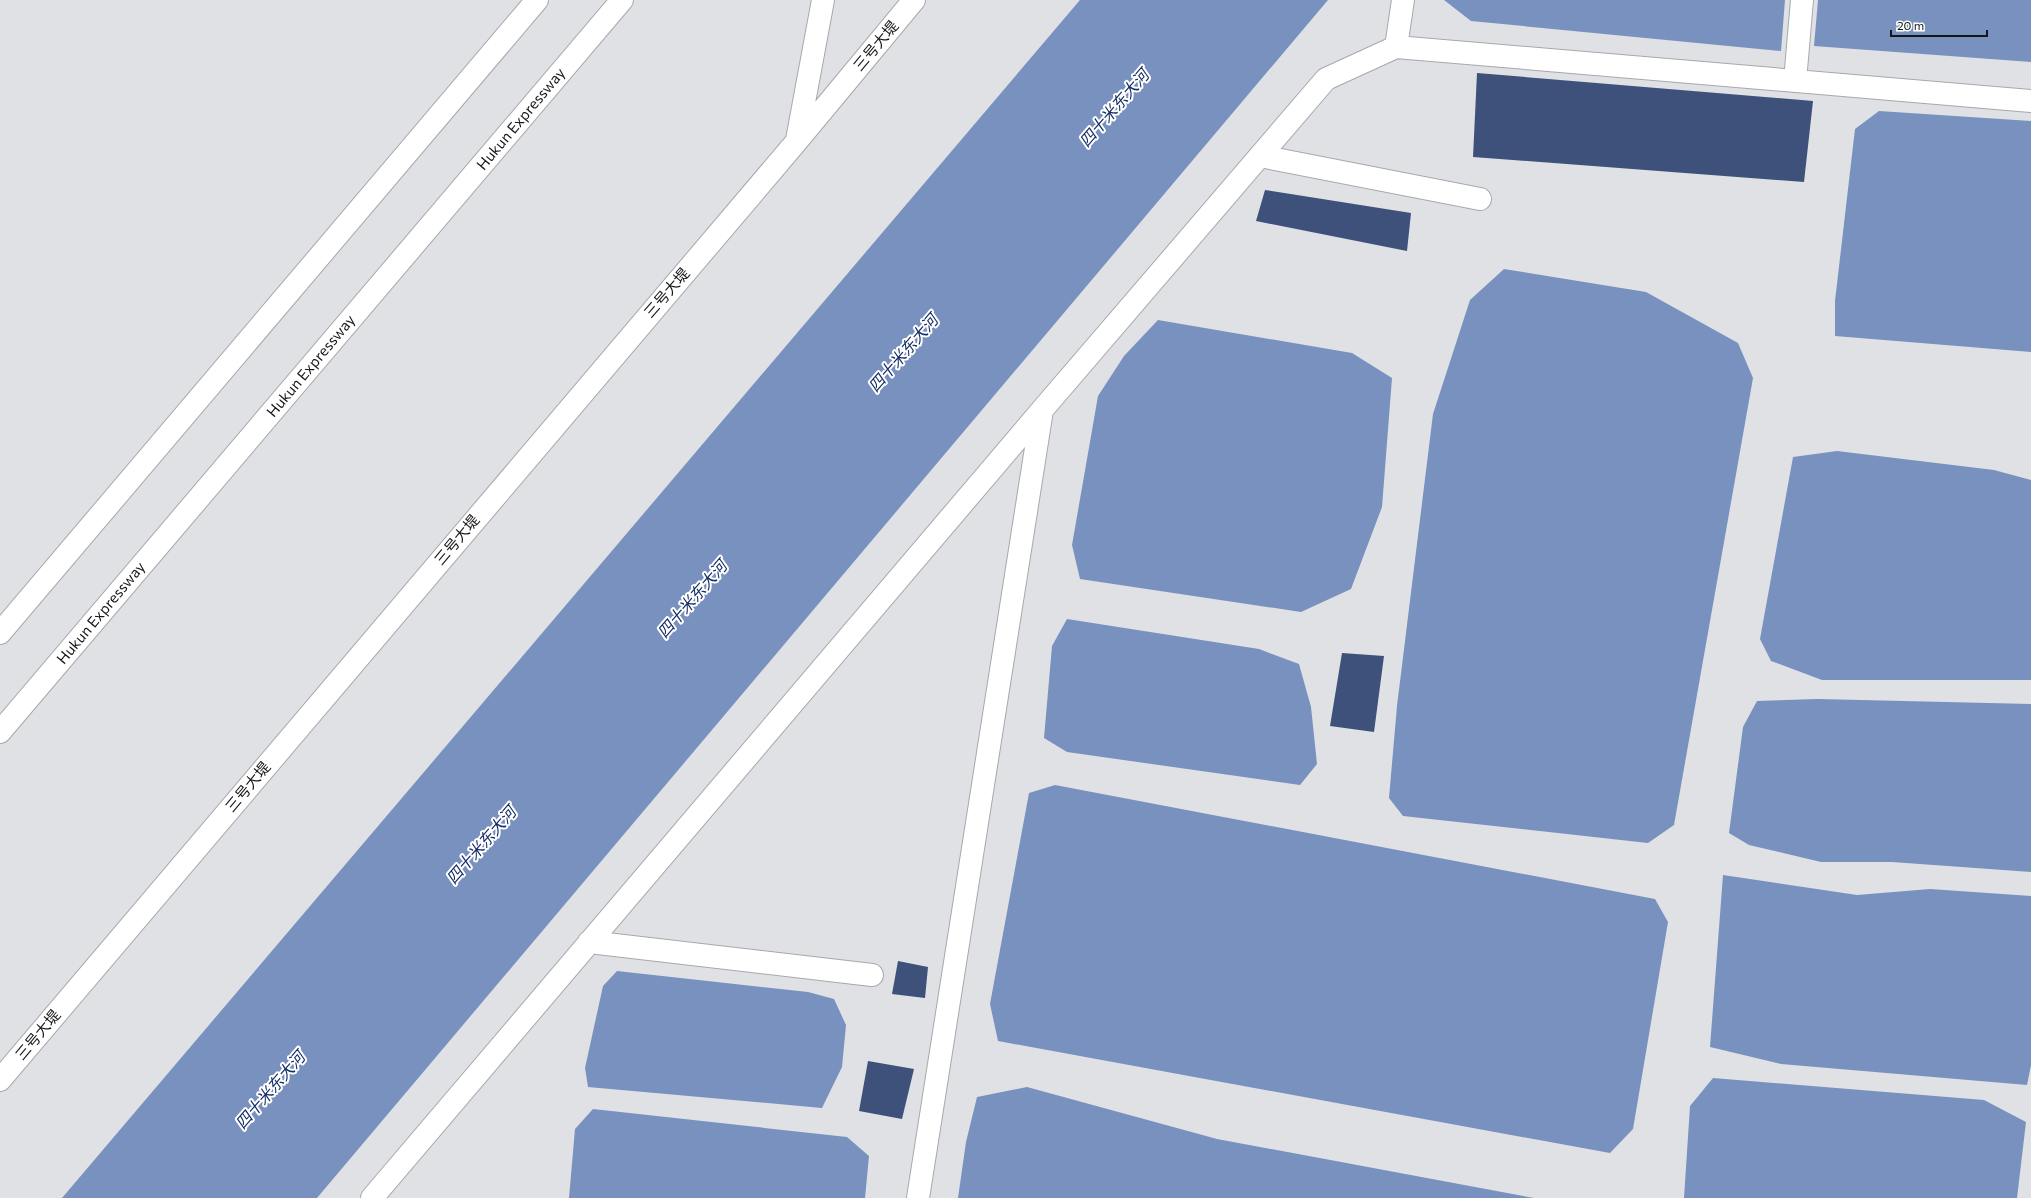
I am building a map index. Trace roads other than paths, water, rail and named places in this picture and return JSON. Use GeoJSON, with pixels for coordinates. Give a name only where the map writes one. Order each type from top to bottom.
{"type":"FeatureCollection","features":[{"type":"Feature","properties":{"kind":"main road"},"geometry":{"type":"LineString","coordinates":[[0,633],[537,0]]}},
{"type":"Feature","properties":{"kind":"main road","name":"Hukun Expressway"},"geometry":{"type":"LineString","coordinates":[[0,732],[622,0]]}},
{"type":"Feature","properties":{"kind":"main road"},"geometry":{"type":"LineString","coordinates":[[797,141],[823,0]]}},
{"type":"Feature","properties":{"kind":"main road","name":"三号大堤"},"geometry":{"type":"LineString","coordinates":[[0,1080],[797,141],[914,0]]}},
{"type":"Feature","properties":{"kind":"main road"},"geometry":{"type":"LineString","coordinates":[[1396,47],[1403,0]]}},
{"type":"Feature","properties":{"kind":"main road"},"geometry":{"type":"LineString","coordinates":[[1795,81],[1802,0]]}},
{"type":"Feature","properties":{"kind":"main road"},"geometry":{"type":"LineString","coordinates":[[372,1198],[1042,410],[1326,79],[1396,47],[2031,101]]}},
{"type":"Feature","properties":{"kind":"main road"},"geometry":{"type":"LineString","coordinates":[[1260,156],[1480,199]]}},
{"type":"Feature","properties":{"kind":"main road"},"geometry":{"type":"LineString","coordinates":[[918,1198],[1042,410]]}},
{"type":"Feature","properties":{"kind":"main road"},"geometry":{"type":"LineString","coordinates":[[589,942],[872,975]]}},
{"type":"Feature","properties":{"kind":"water","name":"四十米东大河"},"geometry":{"type":"Polygon","coordinates":[[[1080,0],[1328,0],[317,1198],[62,1198],[1080,0]]]}},
{"type":"Feature","properties":{"kind":"water"},"geometry":{"type":"Polygon","coordinates":[[[1444,0],[1785,0],[1781,51],[1471,21],[1444,0]]]}},
{"type":"Feature","properties":{"kind":"water"},"geometry":{"type":"Polygon","coordinates":[[[1818,0],[2031,0],[2031,62],[1814,46],[1818,0]]]}},
{"type":"Feature","properties":{"kind":"water"},"geometry":{"type":"Polygon","coordinates":[[[1879,111],[2031,121],[2031,352],[1835,336],[1835,301],[1855,129],[1879,111]]]}},
{"type":"Feature","properties":{"kind":"water"},"geometry":{"type":"Polygon","coordinates":[[[1504,269],[1646,292],[1738,343],[1753,378],[1674,825],[1648,843],[1403,816],[1389,798],[1397,706],[1433,414],[1470,300],[1504,269]]]}},
{"type":"Feature","properties":{"kind":"water"},"geometry":{"type":"Polygon","coordinates":[[[1158,320],[1352,353],[1392,378],[1382,507],[1351,589],[1301,612],[1080,579],[1072,545],[1098,396],[1124,356],[1158,320]]]}},
{"type":"Feature","properties":{"kind":"water"},"geometry":{"type":"Polygon","coordinates":[[[1837,451],[1994,470],[2031,480],[2031,680],[1822,680],[1771,661],[1760,639],[1793,457],[1837,451]]]}},
{"type":"Feature","properties":{"kind":"water"},"geometry":{"type":"Polygon","coordinates":[[[1067,619],[1259,649],[1299,664],[1311,707],[1317,764],[1300,785],[1067,752],[1044,738],[1052,646],[1067,619]]]}},
{"type":"Feature","properties":{"kind":"water"},"geometry":{"type":"Polygon","coordinates":[[[1818,699],[2031,704],[2031,872],[1892,862],[1821,862],[1749,845],[1729,833],[1743,727],[1757,701],[1818,699]]]}},
{"type":"Feature","properties":{"kind":"water"},"geometry":{"type":"Polygon","coordinates":[[[1055,785],[1655,899],[1668,922],[1633,1129],[1610,1153],[998,1041],[990,1004],[1029,793],[1055,785]]]}},
{"type":"Feature","properties":{"kind":"water"},"geometry":{"type":"Polygon","coordinates":[[[1723,875],[1857,895],[1930,889],[2031,896],[2031,1065],[2027,1085],[1781,1064],[1710,1047],[1723,875]]]}},
{"type":"Feature","properties":{"kind":"water"},"geometry":{"type":"Polygon","coordinates":[[[617,971],[808,992],[834,999],[846,1025],[842,1067],[822,1108],[588,1087],[585,1068],[603,986],[617,971]]]}},
{"type":"Feature","properties":{"kind":"water"},"geometry":{"type":"Polygon","coordinates":[[[1713,1078],[1984,1100],[2026,1122],[2017,1198],[1684,1198],[1690,1106],[1713,1078]]]}},
{"type":"Feature","properties":{"kind":"water"},"geometry":{"type":"Polygon","coordinates":[[[1027,1087],[1217,1139],[1534,1198],[958,1198],[966,1142],[977,1097],[1027,1087]]]}},
{"type":"Feature","properties":{"kind":"water"},"geometry":{"type":"Polygon","coordinates":[[[593,1109],[847,1137],[869,1156],[865,1198],[569,1198],[575,1129],[593,1109]]]}}]}
